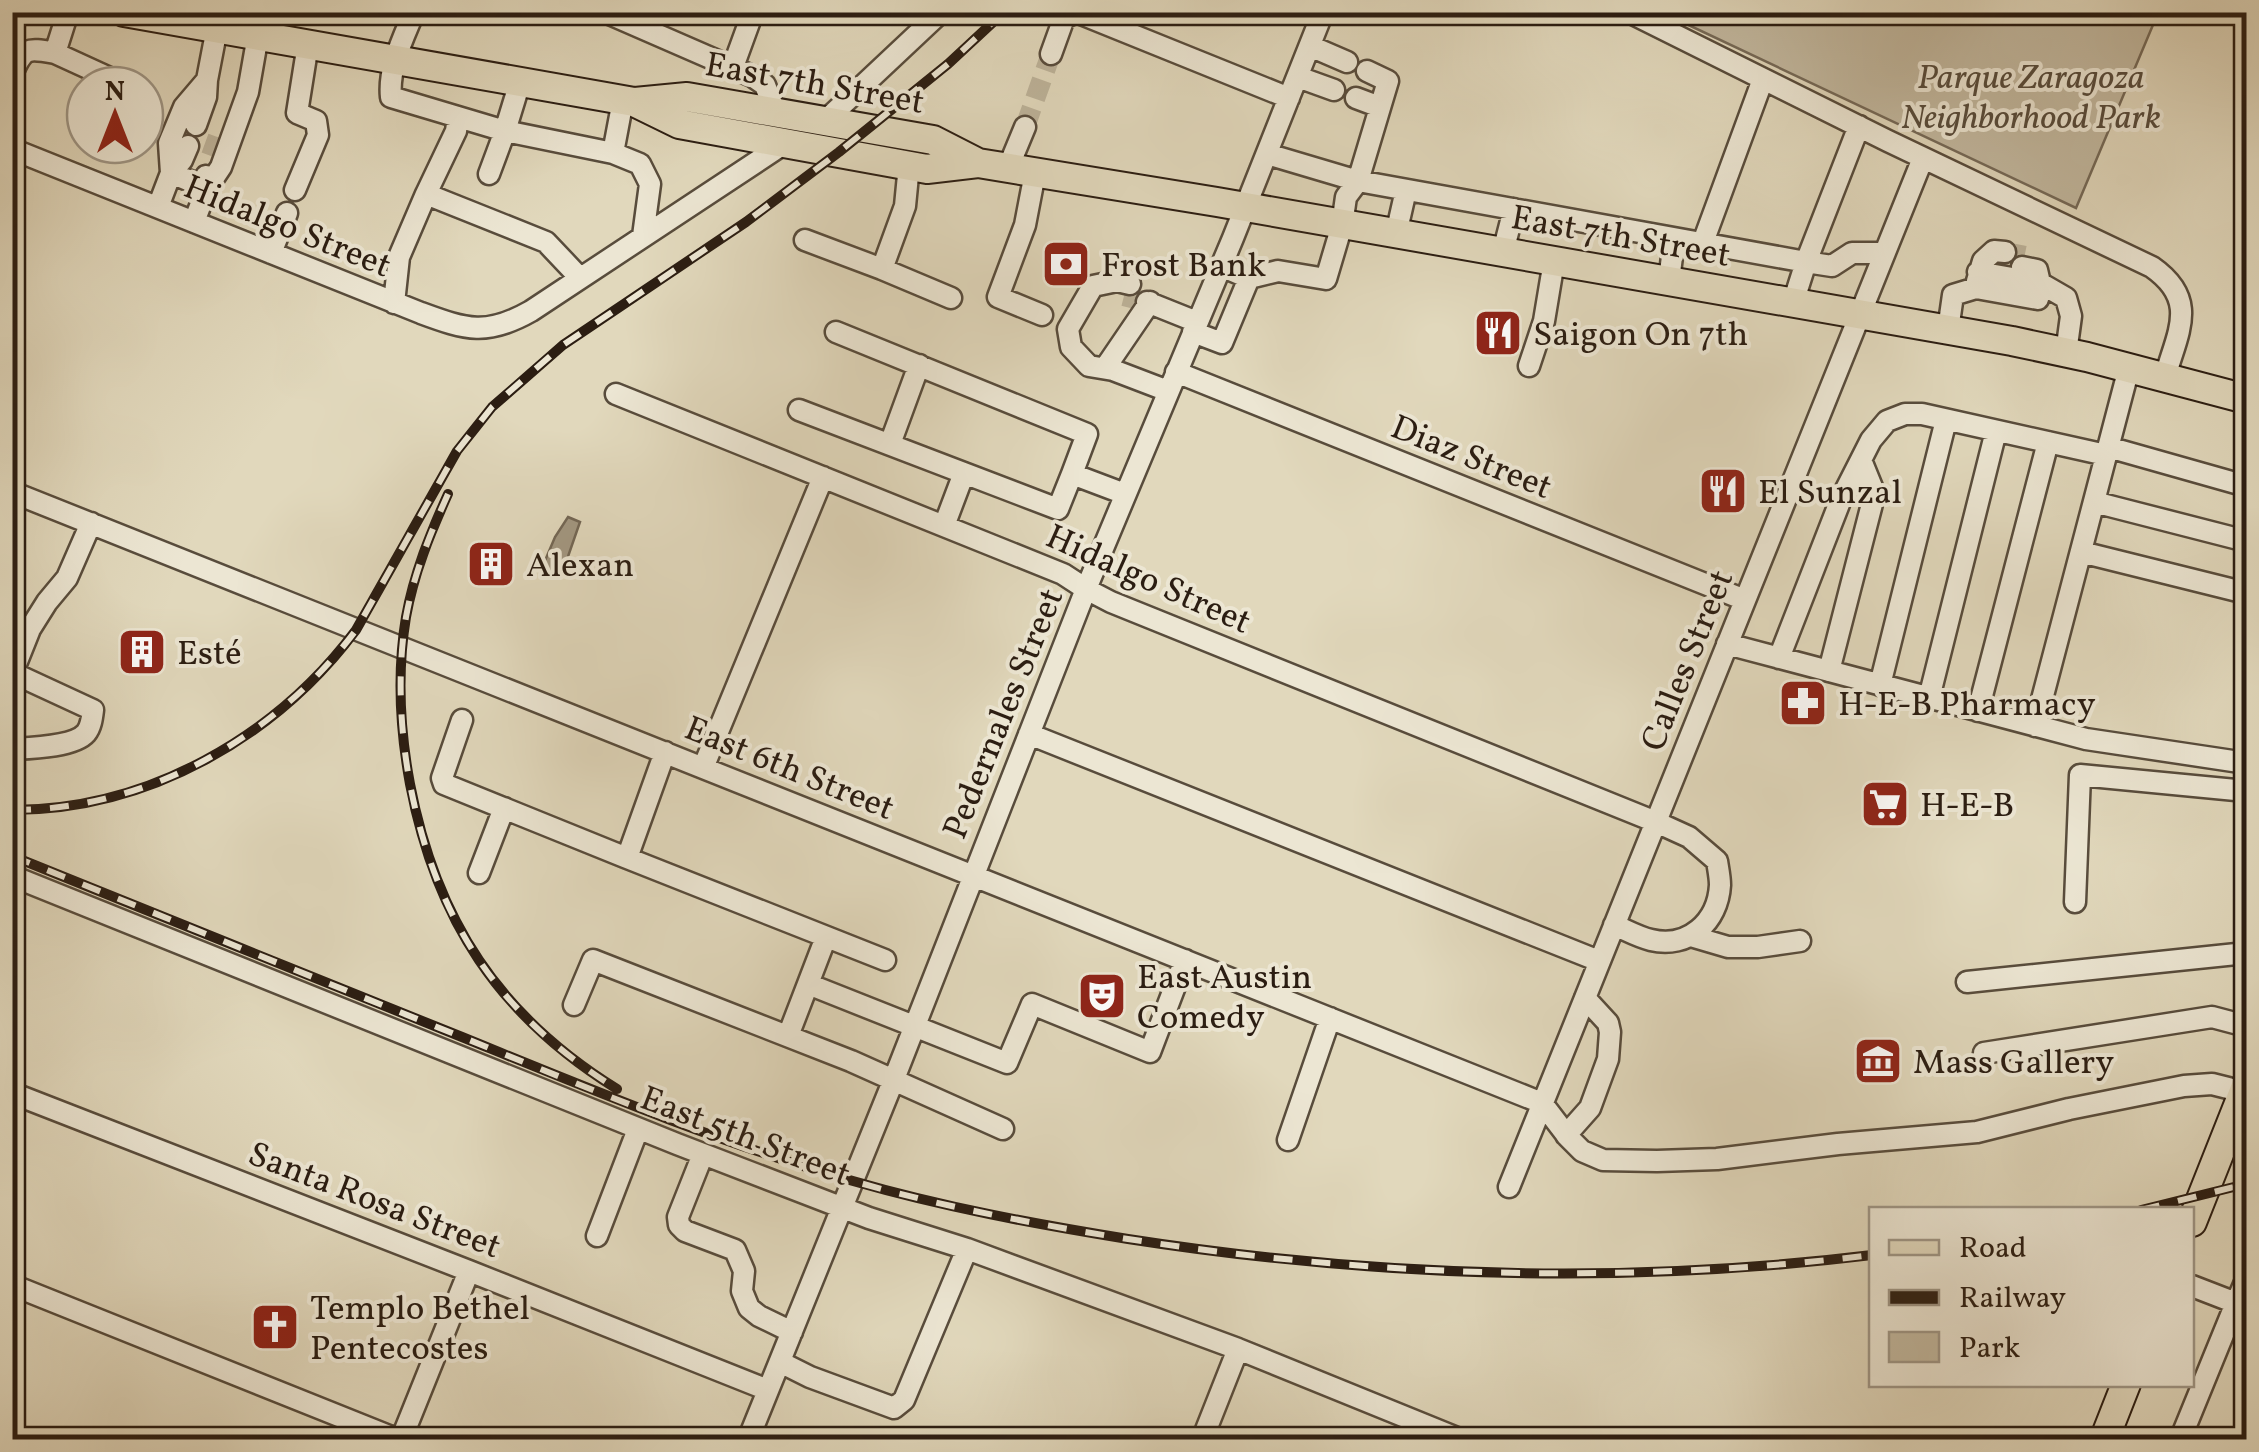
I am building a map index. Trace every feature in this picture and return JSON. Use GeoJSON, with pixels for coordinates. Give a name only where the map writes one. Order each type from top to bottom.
{"type":"FeatureCollection","features":[{"type":"Feature","properties":{"kind":"main road","name":"East 7th Street"},"geometry":{"type":"LineString","coordinates":[[124,12],[224,24],[258,36],[628,101],[686,97],[934,140],[978,163]]}},
{"type":"Feature","properties":{"kind":"main road","name":"East 7th Street"},"geometry":{"type":"LineString","coordinates":[[628,101],[679,124],[927,169],[978,163],[1948,330],[2066,353],[2246,399]]}},
{"type":"Feature","properties":{"kind":"main road"},"geometry":{"type":"LineString","coordinates":[[2194,1217],[2245,1089]]}},
{"type":"Feature","properties":{"kind":"main road"},"geometry":{"type":"LineString","coordinates":[[2104,1440],[2125,1387]]}},
{"type":"Feature","properties":{"kind":"street"},"geometry":{"type":"LineString","coordinates":[[55,53],[68,12]]}},
{"type":"Feature","properties":{"kind":"street"},"geometry":{"type":"LineString","coordinates":[[414,12],[395,60],[391,97],[505,131],[613,153],[640,164],[650,184],[644,236]]}},
{"type":"Feature","properties":{"kind":"street"},"geometry":{"type":"LineString","coordinates":[[606,12],[752,76],[765,85],[775,112]]}},
{"type":"Feature","properties":{"kind":"street"},"geometry":{"type":"LineString","coordinates":[[732,67],[753,12]]}},
{"type":"Feature","properties":{"kind":"street"},"geometry":{"type":"LineString","coordinates":[[825,121],[941,12]]}},
{"type":"Feature","properties":{"kind":"street"},"geometry":{"type":"LineString","coordinates":[[1052,54],[1064,18],[1076,12],[1289,98]]}},
{"type":"Feature","properties":{"kind":"street","name":"Pedernales Street"},"geometry":{"type":"LineString","coordinates":[[748,1440],[1086,590],[1246,208],[1323,12]]}},
{"type":"Feature","properties":{"kind":"street"},"geometry":{"type":"LineString","coordinates":[[1629,12],[2152,267],[2169,279],[2178,292],[2182,312],[2164,377]]}},
{"type":"Feature","properties":{"kind":"street"},"geometry":{"type":"LineString","coordinates":[[196,125],[224,24]]}},
{"type":"Feature","properties":{"kind":"street"},"geometry":{"type":"LineString","coordinates":[[194,222],[207,188],[221,167],[248,92],[258,36]]}},
{"type":"Feature","properties":{"kind":"street"},"geometry":{"type":"LineString","coordinates":[[296,190],[318,135],[316,122],[297,113],[308,44]]}},
{"type":"Feature","properties":{"kind":"street"},"geometry":{"type":"LineString","coordinates":[[1310,46],[1347,62]]}},
{"type":"Feature","properties":{"kind":"street"},"geometry":{"type":"LineString","coordinates":[[12,74],[20,55],[33,49],[55,53],[81,65]]}},
{"type":"Feature","properties":{"kind":"street"},"geometry":{"type":"LineString","coordinates":[[1222,266],[1249,278],[1278,271],[1326,279],[1346,197],[1358,181],[1388,81],[1367,72]]}},
{"type":"Feature","properties":{"kind":"street"},"geometry":{"type":"LineString","coordinates":[[1298,77],[1334,90]]}},
{"type":"Feature","properties":{"kind":"street"},"geometry":{"type":"LineString","coordinates":[[1702,245],[1763,78]]}},
{"type":"Feature","properties":{"kind":"street"},"geometry":{"type":"LineString","coordinates":[[171,173],[169,143],[184,107],[207,80]]}},
{"type":"Feature","properties":{"kind":"street"},"geometry":{"type":"LineString","coordinates":[[488,174],[520,82]]}},
{"type":"Feature","properties":{"kind":"street"},"geometry":{"type":"LineString","coordinates":[[219,134],[232,100],[248,92]]}},
{"type":"Feature","properties":{"kind":"street"},"geometry":{"type":"LineString","coordinates":[[1356,98],[1380,106]]}},
{"type":"Feature","properties":{"kind":"street"},"geometry":{"type":"LineString","coordinates":[[613,153],[628,101]]}},
{"type":"Feature","properties":{"kind":"street"},"geometry":{"type":"LineString","coordinates":[[394,303],[398,257],[456,131],[458,117]]}},
{"type":"Feature","properties":{"kind":"street"},"geometry":{"type":"LineString","coordinates":[[1792,303],[1859,126]]}},
{"type":"Feature","properties":{"kind":"street"},"geometry":{"type":"LineString","coordinates":[[1025,127],[1024,225],[998,297],[1042,315]]}},
{"type":"Feature","properties":{"kind":"street"},"geometry":{"type":"LineString","coordinates":[[426,194],[546,242],[580,278],[785,143]]}},
{"type":"Feature","properties":{"kind":"street"},"geometry":{"type":"LineString","coordinates":[[158,207],[171,173],[188,146]]}},
{"type":"Feature","properties":{"kind":"street","name":"Hidalgo Street"},"geometry":{"type":"LineString","coordinates":[[12,149],[457,326],[486,328],[508,324],[580,278]]}},
{"type":"Feature","properties":{"kind":"street"},"geometry":{"type":"LineString","coordinates":[[1267,154],[1358,181],[1806,262],[1832,266],[1852,253],[1884,253]]}},
{"type":"Feature","properties":{"kind":"street"},"geometry":{"type":"LineString","coordinates":[[207,188],[205,170],[211,156]]}},
{"type":"Feature","properties":{"kind":"street","name":"Calles Street"},"geometry":{"type":"LineString","coordinates":[[1509,1187],[1924,158]]}},
{"type":"Feature","properties":{"kind":"street"},"geometry":{"type":"LineString","coordinates":[[882,269],[905,206],[910,165]]}},
{"type":"Feature","properties":{"kind":"street"},"geometry":{"type":"LineString","coordinates":[[171,173],[207,188]]}},
{"type":"Feature","properties":{"kind":"street"},"geometry":{"type":"LineString","coordinates":[[1396,234],[1406,190]]}},
{"type":"Feature","properties":{"kind":"street"},"geometry":{"type":"LineString","coordinates":[[1503,252],[1514,209]]}},
{"type":"Feature","properties":{"kind":"street"},"geometry":{"type":"LineString","coordinates":[[270,253],[287,212]]}},
{"type":"Feature","properties":{"kind":"street"},"geometry":{"type":"LineString","coordinates":[[804,240],[951,298]]}},
{"type":"Feature","properties":{"kind":"street"},"geometry":{"type":"LineString","coordinates":[[1669,281],[1674,240]]}},
{"type":"Feature","properties":{"kind":"street"},"geometry":{"type":"LineString","coordinates":[[1529,366],[1544,321],[1554,261]]}},
{"type":"Feature","properties":{"kind":"street"},"geometry":{"type":"LineString","coordinates":[[1948,330],[1953,295],[2008,268],[2066,298],[2071,316],[2066,353]]}},
{"type":"Feature","properties":{"kind":"street"},"geometry":{"type":"LineString","coordinates":[[1127,290],[1117,281],[1093,286],[1068,329],[1072,347],[1097,367],[1148,302],[1222,343],[1249,278]]}},
{"type":"Feature","properties":{"kind":"street"},"geometry":{"type":"LineString","coordinates":[[799,410],[1058,509],[1087,434],[836,332]]}},
{"type":"Feature","properties":{"kind":"street"},"geometry":{"type":"LineString","coordinates":[[890,444],[919,366]]}},
{"type":"Feature","properties":{"kind":"street","name":"Diaz Street"},"geometry":{"type":"LineString","coordinates":[[1097,367],[1172,382],[1745,600]]}},
{"type":"Feature","properties":{"kind":"street"},"geometry":{"type":"LineString","coordinates":[[2036,726],[2129,368]]}},
{"type":"Feature","properties":{"kind":"street","name":"Hidalgo Street"},"geometry":{"type":"LineString","coordinates":[[616,394],[1063,574],[1111,602],[1689,838],[1717,861],[1720,887],[1710,916],[1694,937]]}},
{"type":"Feature","properties":{"kind":"street"},"geometry":{"type":"LineString","coordinates":[[1779,658],[1860,460],[1878,430],[1905,414],[1922,414],[2107,451],[2246,486]]}},
{"type":"Feature","properties":{"kind":"street"},"geometry":{"type":"LineString","coordinates":[[1880,684],[1946,420]]}},
{"type":"Feature","properties":{"kind":"street"},"geometry":{"type":"LineString","coordinates":[[1929,698],[1996,430]]}},
{"type":"Feature","properties":{"kind":"street"},"geometry":{"type":"LineString","coordinates":[[1978,710],[2048,442]]}},
{"type":"Feature","properties":{"kind":"street"},"geometry":{"type":"LineString","coordinates":[[1828,671],[1874,492],[1860,460]]}},
{"type":"Feature","properties":{"kind":"street"},"geometry":{"type":"LineString","coordinates":[[944,526],[964,473]]}},
{"type":"Feature","properties":{"kind":"street"},"geometry":{"type":"LineString","coordinates":[[1072,474],[1125,494]]}},
{"type":"Feature","properties":{"kind":"street"},"geometry":{"type":"LineString","coordinates":[[703,768],[823,477]]}},
{"type":"Feature","properties":{"kind":"street","name":"East 6th Street"},"geometry":{"type":"LineString","coordinates":[[12,492],[1542,1103]]}},
{"type":"Feature","properties":{"kind":"street"},"geometry":{"type":"LineString","coordinates":[[2094,502],[2246,541]]}},
{"type":"Feature","properties":{"kind":"street"},"geometry":{"type":"LineString","coordinates":[[12,749],[72,742],[89,730],[93,710],[13,674],[30,629],[67,578],[91,523]]}},
{"type":"Feature","properties":{"kind":"street"},"geometry":{"type":"LineString","coordinates":[[2081,552],[2246,594]]}},
{"type":"Feature","properties":{"kind":"street"},"geometry":{"type":"LineString","coordinates":[[1727,644],[2086,739],[2246,763]]}},
{"type":"Feature","properties":{"kind":"street"},"geometry":{"type":"LineString","coordinates":[[462,720],[443,781],[447,786],[885,960]]}},
{"type":"Feature","properties":{"kind":"street"},"geometry":{"type":"LineString","coordinates":[[1029,734],[1599,961]]}},
{"type":"Feature","properties":{"kind":"street"},"geometry":{"type":"LineString","coordinates":[[627,858],[666,752]]}},
{"type":"Feature","properties":{"kind":"street"},"geometry":{"type":"LineString","coordinates":[[2075,902],[2080,775],[2246,791]]}},
{"type":"Feature","properties":{"kind":"street"},"geometry":{"type":"LineString","coordinates":[[479,872],[504,808]]}},
{"type":"Feature","properties":{"kind":"street","name":"East 5th Street"},"geometry":{"type":"LineString","coordinates":[[12,876],[638,1129],[1238,1349],[1462,1440]]}},
{"type":"Feature","properties":{"kind":"street"},"geometry":{"type":"LineString","coordinates":[[1614,925],[1652,940],[1694,937],[1728,947],[1800,941]]}},
{"type":"Feature","properties":{"kind":"street"},"geometry":{"type":"LineString","coordinates":[[788,1036],[826,937]]}},
{"type":"Feature","properties":{"kind":"street"},"geometry":{"type":"LineString","coordinates":[[1966,982],[2246,953]]}},
{"type":"Feature","properties":{"kind":"street"},"geometry":{"type":"LineString","coordinates":[[574,1005],[593,960],[894,1079],[1004,1129]]}},
{"type":"Feature","properties":{"kind":"street"},"geometry":{"type":"LineString","coordinates":[[808,984],[1007,1062],[1032,1004],[1150,1052],[1185,960]]}},
{"type":"Feature","properties":{"kind":"street"},"geometry":{"type":"LineString","coordinates":[[1566,1135],[1590,1108],[1608,1059],[1608,1023],[1584,998]]}},
{"type":"Feature","properties":{"kind":"street"},"geometry":{"type":"LineString","coordinates":[[1984,1053],[2212,1017],[2246,1026]]}},
{"type":"Feature","properties":{"kind":"street"},"geometry":{"type":"LineString","coordinates":[[1288,1140],[1330,1018]]}},
{"type":"Feature","properties":{"kind":"street"},"geometry":{"type":"LineString","coordinates":[[1542,1103],[1582,1151],[1603,1160],[1657,1161],[1717,1159],[1977,1132],[2184,1086],[2212,1084],[2245,1089]]}},
{"type":"Feature","properties":{"kind":"street","name":"Santa Rosa Street"},"geometry":{"type":"LineString","coordinates":[[12,1093],[768,1390]]}},
{"type":"Feature","properties":{"kind":"street"},"geometry":{"type":"LineString","coordinates":[[597,1236],[638,1129]]}},
{"type":"Feature","properties":{"kind":"street"},"geometry":{"type":"LineString","coordinates":[[703,1154],[678,1217],[679,1225],[735,1250],[744,1271],[742,1291],[749,1308],[792,1332]]}},
{"type":"Feature","properties":{"kind":"street"},"geometry":{"type":"LineString","coordinates":[[780,1362],[894,1408],[904,1400],[966,1250]]}},
{"type":"Feature","properties":{"kind":"street"},"geometry":{"type":"LineString","coordinates":[[12,1286],[400,1440],[470,1271]]}},
{"type":"Feature","properties":{"kind":"street"},"geometry":{"type":"LineString","coordinates":[[2180,1440],[2246,1280]]}},
{"type":"Feature","properties":{"kind":"street"},"geometry":{"type":"LineString","coordinates":[[2194,1287],[2236,1303]]}},
{"type":"Feature","properties":{"kind":"street"},"geometry":{"type":"LineString","coordinates":[[1202,1440],[1238,1349]]}},
{"type":"Feature","properties":{"kind":"green space","name":"Parque Zaragoza Neighborhood Park"},"geometry":{"type":"Polygon","coordinates":[[[1663,13],[2158,13],[2076,208],[1663,13]]]}},
{"type":"Feature","properties":{"kind":"shaded area"},"geometry":{"type":"Polygon","coordinates":[[[568,517],[580,522],[563,571],[557,568],[554,576],[541,570],[568,517]]]}},
{"type":"Feature","properties":{"kind":"tunnel"},"geometry":{"type":"LineString","coordinates":[[1025,127],[1051,54]]}},
{"type":"Feature","properties":{"kind":"tunnel"},"geometry":{"type":"LineString","coordinates":[[211,156],[219,134]]}},
{"type":"Feature","properties":{"kind":"tunnel"},"geometry":{"type":"LineString","coordinates":[[2005,252],[2025,256]]}},
{"type":"Feature","properties":{"kind":"tunnel"},"geometry":{"type":"LineString","coordinates":[[1124,296],[1147,302]]}},
{"type":"Feature","properties":{"kind":"railway"},"geometry":{"type":"LineString","coordinates":[[12,810],[63,807],[112,797],[160,781],[248,734],[288,703],[356,630],[457,451],[492,407],[563,345],[746,222],[839,152],[948,64],[1004,12]]}},
{"type":"Feature","properties":{"kind":"railway"},"geometry":{"type":"LineString","coordinates":[[448,494],[413,585],[401,658],[404,743],[422,833],[437,879],[479,960],[539,1030],[575,1061],[617,1089]]}},
{"type":"Feature","properties":{"kind":"railway"},"geometry":{"type":"LineString","coordinates":[[12,856],[704,1132],[853,1181],[955,1207],[1220,1252],[1406,1269],[1593,1273],[1869,1255]]}},
{"type":"Feature","properties":{"kind":"railway"},"geometry":{"type":"LineString","coordinates":[[2153,1207],[2246,1184]]}},
{"type":"Feature","properties":{"kind":"place","name":"Frost Bank"},"geometry":{"type":"Point","coordinates":[1066,264]}},
{"type":"Feature","properties":{"kind":"place","name":"Saigon On 7th"},"geometry":{"type":"Point","coordinates":[1498,333]}},
{"type":"Feature","properties":{"kind":"place","name":"El Sunzal"},"geometry":{"type":"Point","coordinates":[1723,491]}},
{"type":"Feature","properties":{"kind":"place","name":"Alexan"},"geometry":{"type":"Point","coordinates":[491,564]}},
{"type":"Feature","properties":{"kind":"place","name":"Esté"},"geometry":{"type":"Point","coordinates":[142,652]}},
{"type":"Feature","properties":{"kind":"place","name":"H-E-B Pharmacy"},"geometry":{"type":"Point","coordinates":[1803,703]}},
{"type":"Feature","properties":{"kind":"place","name":"H-E-B"},"geometry":{"type":"Point","coordinates":[1885,804]}},
{"type":"Feature","properties":{"kind":"place","name":"East Austin Comedy"},"geometry":{"type":"Point","coordinates":[1102,996]}},
{"type":"Feature","properties":{"kind":"place","name":"Mass Gallery"},"geometry":{"type":"Point","coordinates":[1878,1061]}},
{"type":"Feature","properties":{"kind":"place","name":"Templo Bethel Pentecostes"},"geometry":{"type":"Point","coordinates":[275,1327]}}]}
